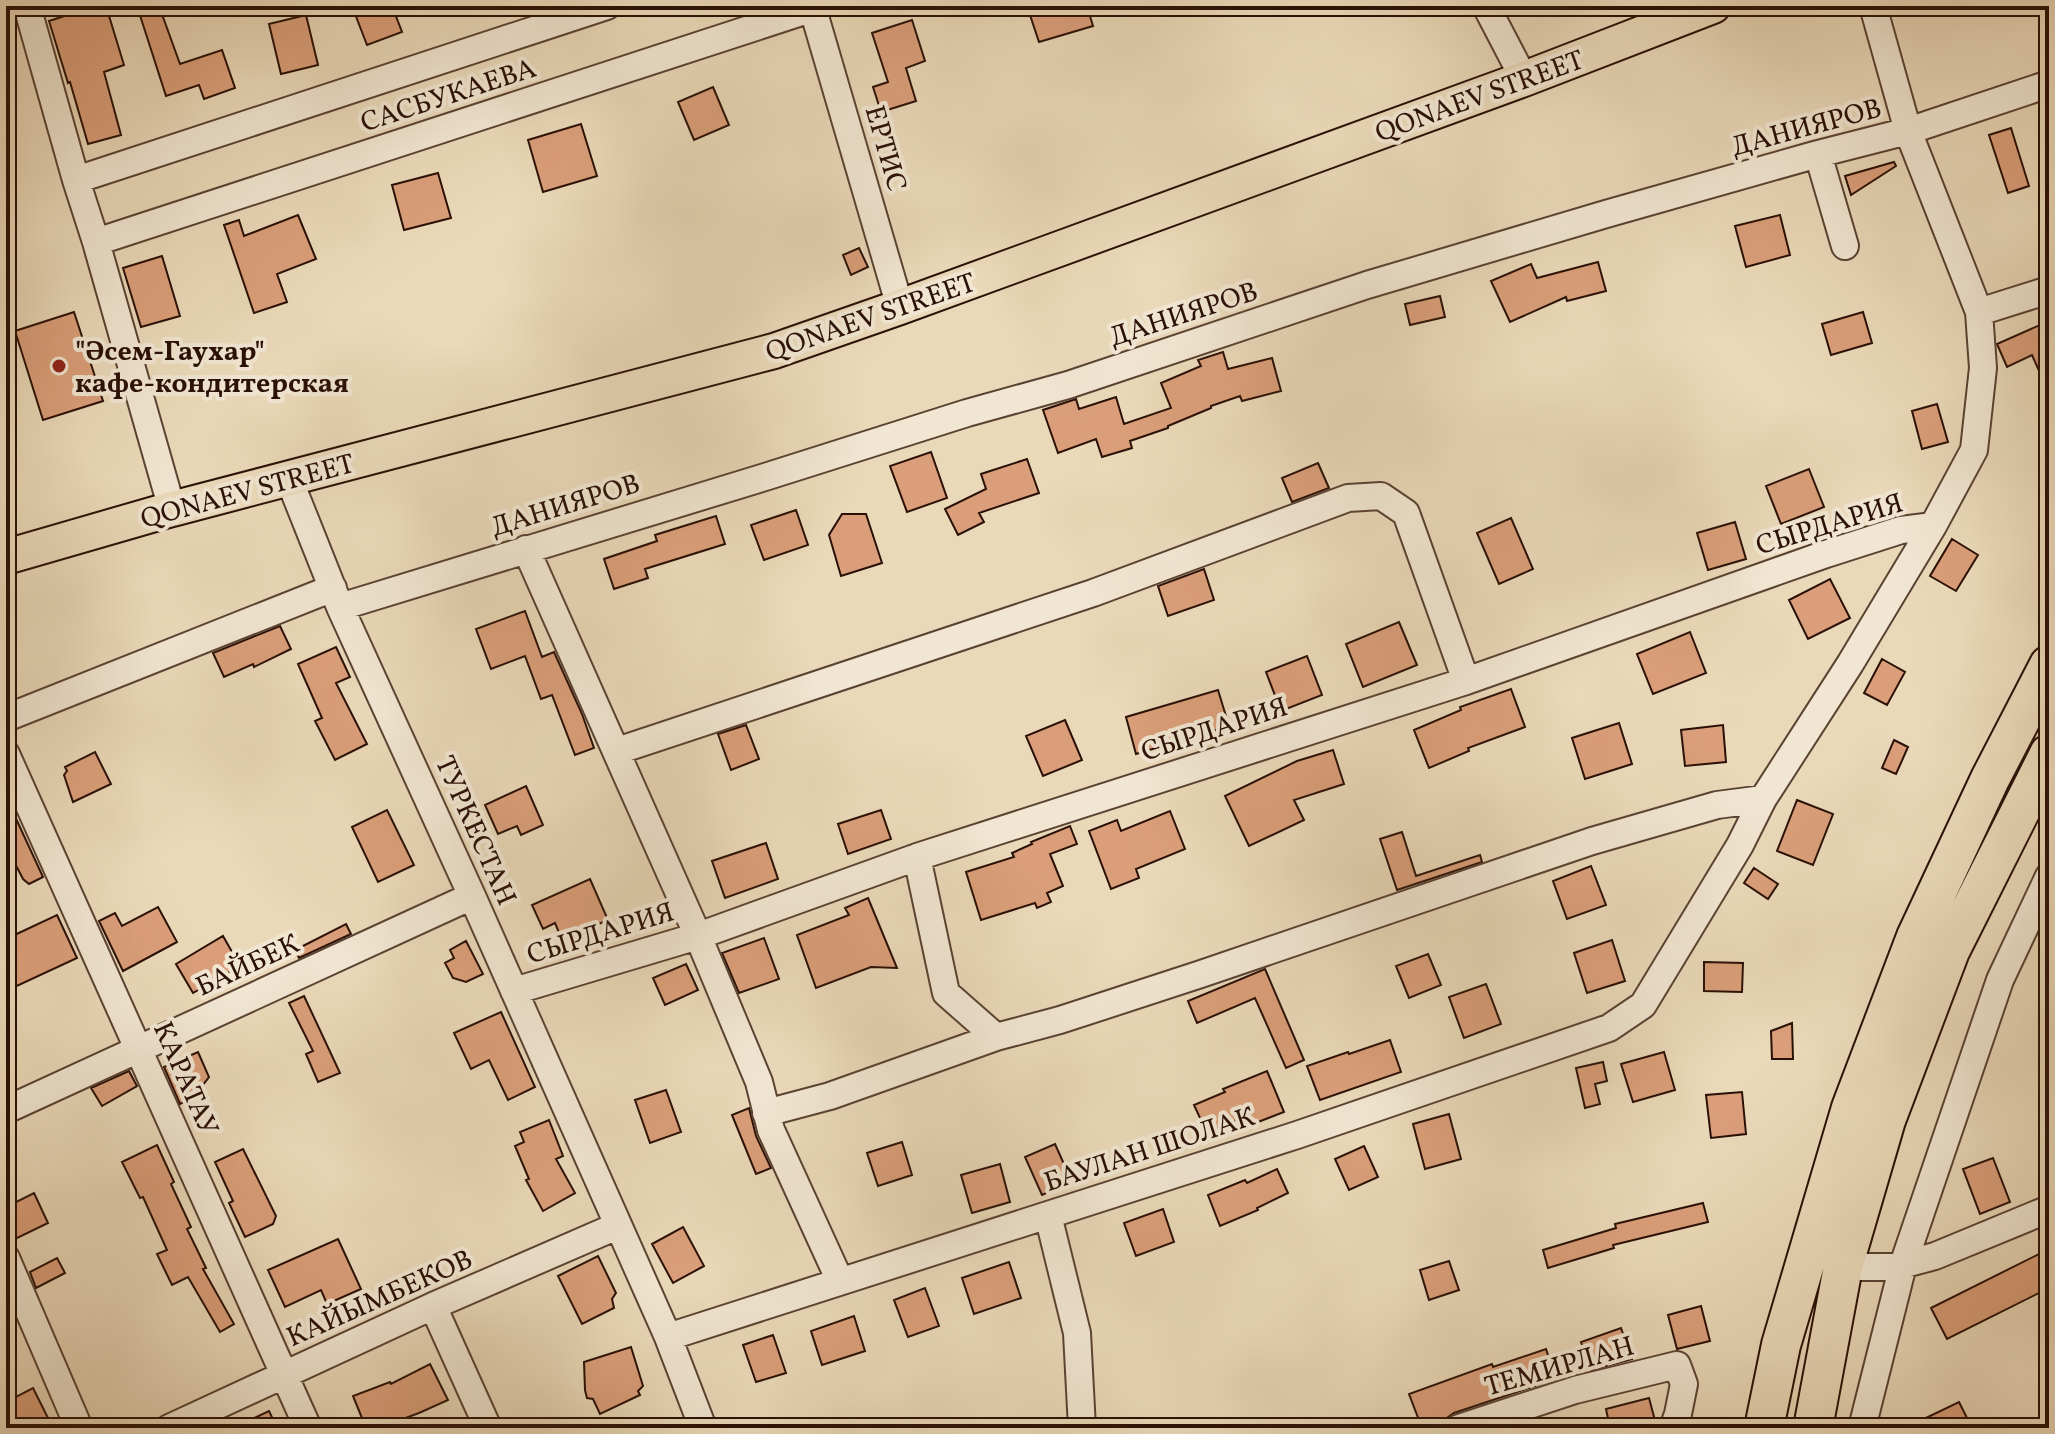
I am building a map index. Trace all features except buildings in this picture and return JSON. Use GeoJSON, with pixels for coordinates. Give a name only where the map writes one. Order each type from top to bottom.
{"type":"FeatureCollection","features":[{"type":"Feature","properties":{"kind":"highway"},"geometry":{"type":"LineString","coordinates":[[1764,1428],[1781,1345],[1851,1108],[1916,937],[1990,779],[2049,665]]}},
{"type":"Feature","properties":{"kind":"highway"},"geometry":{"type":"LineString","coordinates":[[1813,1428],[1843,1267],[1886,1120],[1950,951],[2049,754]]}},
{"type":"Feature","properties":{"kind":"main road","name":"QONAEV STREET"},"geometry":{"type":"LineString","coordinates":[[6,557],[172,509],[774,351],[1524,79],[1713,6]]}},
{"type":"Feature","properties":{"kind":"street","name":"САСБУКАЕВА"},"geometry":{"type":"LineString","coordinates":[[76,180],[607,6]]}},
{"type":"Feature","properties":{"kind":"street"},"geometry":{"type":"LineString","coordinates":[[1486,6],[1524,79]]}},
{"type":"Feature","properties":{"kind":"street"},"geometry":{"type":"LineString","coordinates":[[766,1113],[830,1096],[996,1037],[1060,1020],[1201,974],[1592,841],[1717,805],[1763,799],[1850,664],[1933,526],[1974,450],[1983,368],[1979,312],[1908,131],[1873,6]]}},
{"type":"Feature","properties":{"kind":"street","name":"САСБУКАЕВА"},"geometry":{"type":"LineString","coordinates":[[96,242],[815,7]]}},
{"type":"Feature","properties":{"kind":"street","name":"ЕРТИС"},"geometry":{"type":"LineString","coordinates":[[815,7],[900,307]]}},
{"type":"Feature","properties":{"kind":"street"},"geometry":{"type":"LineString","coordinates":[[33,8],[76,180],[172,509]]}},
{"type":"Feature","properties":{"kind":"street","name":"ДАНИЯРОВ"},"geometry":{"type":"LineString","coordinates":[[6,718],[336,598],[526,549],[967,413],[1068,385],[1382,281],[1606,214],[1908,131],[2049,84]]}},
{"type":"Feature","properties":{"kind":"street"},"geometry":{"type":"LineString","coordinates":[[1818,154],[1845,246]]}},
{"type":"Feature","properties":{"kind":"street"},"geometry":{"type":"LineString","coordinates":[[1979,312],[2049,290]]}},
{"type":"Feature","properties":{"kind":"street","name":"ТУРКЕСТАН"},"geometry":{"type":"LineString","coordinates":[[289,479],[336,598],[668,1337],[703,1428]]}},
{"type":"Feature","properties":{"kind":"street"},"geometry":{"type":"LineString","coordinates":[[617,751],[1093,593],[1348,498],[1381,496],[1406,513],[1466,681]]}},
{"type":"Feature","properties":{"kind":"street","name":"СЫРДАРИЯ"},"geometry":{"type":"LineString","coordinates":[[514,991],[698,936],[917,857],[1466,681],[1826,554],[1901,530],[1933,526]]}},
{"type":"Feature","properties":{"kind":"street"},"geometry":{"type":"LineString","coordinates":[[526,549],[698,936],[759,1082],[771,1130],[840,1281]]}},
{"type":"Feature","properties":{"kind":"street","name":"КАРАТАУ"},"geometry":{"type":"LineString","coordinates":[[6,754],[308,1428]]}},
{"type":"Feature","properties":{"kind":"street","name":"БАУЛАН ШОЛАК"},"geometry":{"type":"LineString","coordinates":[[668,1337],[1297,1135],[1609,1028],[1643,1005],[1740,845],[1763,799]]}},
{"type":"Feature","properties":{"kind":"street"},"geometry":{"type":"LineString","coordinates":[[917,857],[946,993],[996,1037]]}},
{"type":"Feature","properties":{"kind":"street"},"geometry":{"type":"LineString","coordinates":[[1862,1428],[1903,1265],[2000,980],[2049,876]]}},
{"type":"Feature","properties":{"kind":"street","name":"БАЙБЕК"},"geometry":{"type":"LineString","coordinates":[[6,1110],[472,896]]}},
{"type":"Feature","properties":{"kind":"street"},"geometry":{"type":"LineString","coordinates":[[1843,1267],[1894,1267],[1935,1256],[2049,1209]]}},
{"type":"Feature","properties":{"kind":"street"},"geometry":{"type":"LineString","coordinates":[[1048,1215],[1077,1333],[1082,1428]]}},
{"type":"Feature","properties":{"kind":"street","name":"КАЙЫМБЕКОВ"},"geometry":{"type":"LineString","coordinates":[[169,1428],[433,1306],[617,1226]]}},
{"type":"Feature","properties":{"kind":"street"},"geometry":{"type":"LineString","coordinates":[[6,1258],[16,1308],[79,1428]]}},
{"type":"Feature","properties":{"kind":"street"},"geometry":{"type":"LineString","coordinates":[[433,1306],[488,1428]]}},
{"type":"Feature","properties":{"kind":"street","name":"ТЕМИРЛАН"},"geometry":{"type":"LineString","coordinates":[[1459,1428],[1575,1390],[1677,1365],[1684,1384],[1673,1428]]}},
{"type":"Feature","properties":{"kind":"place","name":"\"Әсем-Гаухар\" кафе-кондитерская"},"geometry":{"type":"Point","coordinates":[59,366]}}]}
